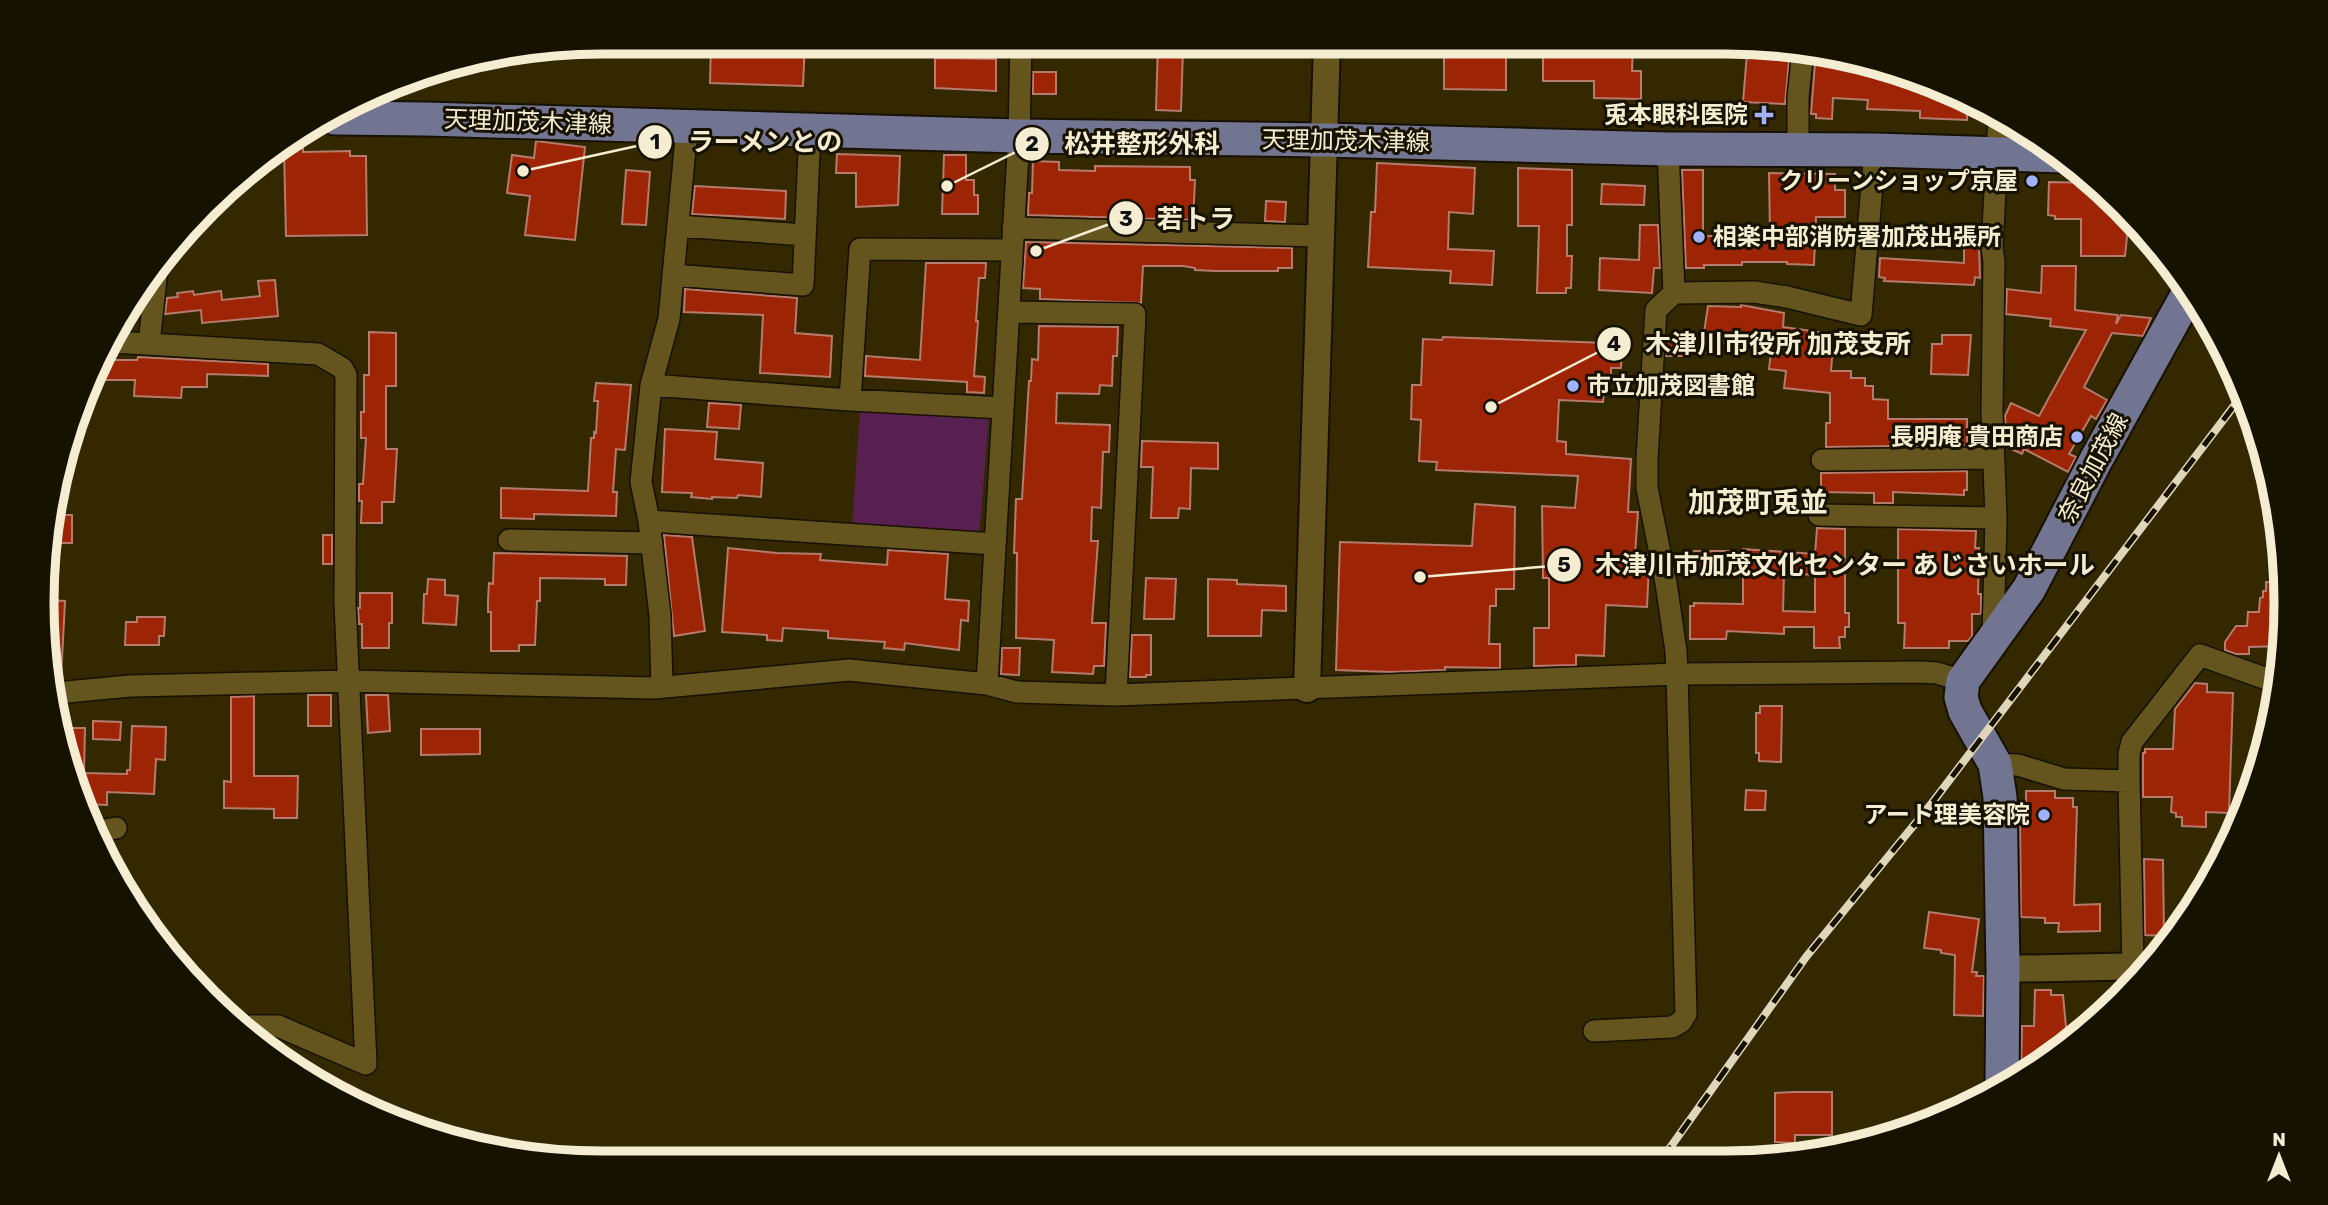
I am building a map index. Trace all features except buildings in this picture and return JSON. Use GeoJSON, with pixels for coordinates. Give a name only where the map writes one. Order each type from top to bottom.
{"type":"FeatureCollection","features":[{"type":"Feature","properties":{"kind":"main road","name":"天理加茂木津線"},"geometry":{"type":"LineString","coordinates":[[347,118],[426,118],[1018,136],[1324,140],[1668,149],[1798,148],[2042,155]]}},
{"type":"Feature","properties":{"kind":"main road","name":"奈良加茂線"},"geometry":{"type":"LineString","coordinates":[[1963,681],[2029,589],[2096,460],[2183,302]]}},
{"type":"Feature","properties":{"kind":"main road"},"geometry":{"type":"LineString","coordinates":[[1963,681],[1961,697],[1965,711],[1995,764],[2000,797],[2002,1076]]}},
{"type":"Feature","properties":{"kind":"street"},"geometry":{"type":"LineString","coordinates":[[987,684],[1009,312],[1021,54]]}},
{"type":"Feature","properties":{"kind":"street"},"geometry":{"type":"LineString","coordinates":[[1307,689],[1327,54]]}},
{"type":"Feature","properties":{"kind":"street"},"geometry":{"type":"LineString","coordinates":[[1798,148],[1801,60]]}},
{"type":"Feature","properties":{"kind":"street"},"geometry":{"type":"LineString","coordinates":[[1993,637],[1996,518],[1993,458],[1992,248],[1998,127]]}},
{"type":"Feature","properties":{"kind":"street"},"geometry":{"type":"LineString","coordinates":[[662,687],[660,615],[649,521],[641,482],[651,385],[669,319],[687,128]]}},
{"type":"Feature","properties":{"kind":"street"},"geometry":{"type":"LineString","coordinates":[[673,275],[803,285],[810,131]]}},
{"type":"Feature","properties":{"kind":"street"},"geometry":{"type":"LineString","coordinates":[[1668,149],[1674,292]]}},
{"type":"Feature","properties":{"kind":"street"},"geometry":{"type":"LineString","coordinates":[[1594,1031],[1672,1027],[1681,1022],[1686,1014],[1676,651],[1647,488],[1656,310],[1674,292],[1754,292],[1861,315],[1875,150]]}},
{"type":"Feature","properties":{"kind":"street"},"geometry":{"type":"LineString","coordinates":[[678,226],[805,234]]}},
{"type":"Feature","properties":{"kind":"street"},"geometry":{"type":"LineString","coordinates":[[1013,228],[1321,236]]}},
{"type":"Feature","properties":{"kind":"street"},"geometry":{"type":"LineString","coordinates":[[850,400],[860,248],[1012,250]]}},
{"type":"Feature","properties":{"kind":"street"},"geometry":{"type":"LineString","coordinates":[[149,344],[155,287]]}},
{"type":"Feature","properties":{"kind":"street"},"geometry":{"type":"LineString","coordinates":[[1009,312],[1135,314],[1116,695]]}},
{"type":"Feature","properties":{"kind":"street"},"geometry":{"type":"LineString","coordinates":[[120,342],[318,354],[342,368],[345,376],[345,603],[366,1064],[278,1026],[255,1026]]}},
{"type":"Feature","properties":{"kind":"street"},"geometry":{"type":"LineString","coordinates":[[651,385],[1003,408]]}},
{"type":"Feature","properties":{"kind":"street"},"geometry":{"type":"LineString","coordinates":[[1822,460],[1993,458]]}},
{"type":"Feature","properties":{"kind":"street"},"geometry":{"type":"LineString","coordinates":[[1819,515],[1996,518]]}},
{"type":"Feature","properties":{"kind":"street"},"geometry":{"type":"LineString","coordinates":[[649,521],[995,544]]}},
{"type":"Feature","properties":{"kind":"street"},"geometry":{"type":"LineString","coordinates":[[509,540],[652,543]]}},
{"type":"Feature","properties":{"kind":"street"},"geometry":{"type":"LineString","coordinates":[[2141,960],[2129,781],[2132,742],[2200,655],[2268,680]]}},
{"type":"Feature","properties":{"kind":"street"},"geometry":{"type":"LineString","coordinates":[[62,692],[130,686],[349,681],[662,687],[849,670],[987,684],[1017,692],[1116,695],[1677,674],[1920,672],[1937,673],[1963,681]]}},
{"type":"Feature","properties":{"kind":"street"},"geometry":{"type":"LineString","coordinates":[[1995,764],[2018,765],[2064,779],[2129,781]]}},
{"type":"Feature","properties":{"kind":"street"},"geometry":{"type":"LineString","coordinates":[[104,830],[116,828]]}},
{"type":"Feature","properties":{"kind":"street"},"geometry":{"type":"LineString","coordinates":[[2003,969],[2135,967]]}},
{"type":"Feature","properties":{"kind":"shaded area"},"geometry":{"type":"Polygon","coordinates":[[[860,408],[989,416],[979,538],[852,528],[860,408]]]}},
{"type":"Feature","properties":{"kind":"railway"},"geometry":{"type":"LineString","coordinates":[[1668,1151],[1806,957],[1932,803],[2236,403]]}},
{"type":"Feature","properties":{"kind":"place","name":"兎本眼科医院"},"geometry":{"type":"Point","coordinates":[1764,115]}},
{"type":"Feature","properties":{"kind":"place","name":"ラーメンとの"},"geometry":{"type":"Point","coordinates":[523,171]}},
{"type":"Feature","properties":{"kind":"place","name":"クリーンショップ京屋"},"geometry":{"type":"Point","coordinates":[2032,181]}},
{"type":"Feature","properties":{"kind":"place","name":"松井整形外科"},"geometry":{"type":"Point","coordinates":[947,186]}},
{"type":"Feature","properties":{"kind":"place","name":"相楽中部消防署加茂出張所"},"geometry":{"type":"Point","coordinates":[1699,237]}},
{"type":"Feature","properties":{"kind":"place","name":"若トラ"},"geometry":{"type":"Point","coordinates":[1036,251]}},
{"type":"Feature","properties":{"kind":"place","name":"市立加茂図書館"},"geometry":{"type":"Point","coordinates":[1573,386]}},
{"type":"Feature","properties":{"kind":"place","name":"木津川市役所 加茂支所"},"geometry":{"type":"Point","coordinates":[1491,407]}},
{"type":"Feature","properties":{"kind":"place","name":"長明庵 貴田商店"},"geometry":{"type":"Point","coordinates":[2077,437]}},
{"type":"Feature","properties":{"kind":"place","name":"木津川市加茂文化センター あじさいホール"},"geometry":{"type":"Point","coordinates":[1420,577]}},
{"type":"Feature","properties":{"kind":"place","name":"アート理美容院"},"geometry":{"type":"Point","coordinates":[2044,815]}},
{"type":"Feature","properties":{"kind":"district","name":"加茂町兎並"},"geometry":{"type":"Point","coordinates":[1758,502]}}]}
